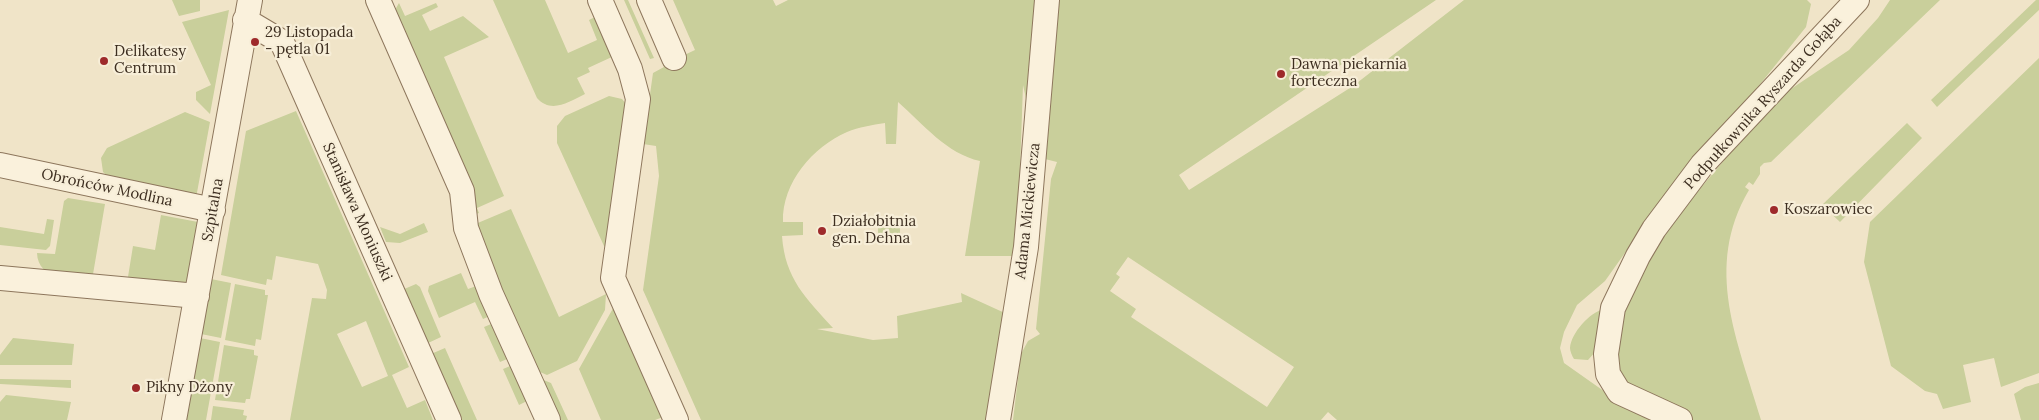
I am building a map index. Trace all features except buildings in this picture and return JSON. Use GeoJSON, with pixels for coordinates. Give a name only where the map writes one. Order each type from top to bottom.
{"type":"FeatureCollection","features":[{"type":"Feature","properties":{"kind":"street"},"geometry":{"type":"LineString","coordinates":[[378,0],[462,191],[466,228],[491,294],[548,420]]}},
{"type":"Feature","properties":{"kind":"street"},"geometry":{"type":"LineString","coordinates":[[600,0],[630,69],[638,99],[612,278],[676,420]]}},
{"type":"Feature","properties":{"kind":"street"},"geometry":{"type":"LineString","coordinates":[[649,0],[674,58]]}},
{"type":"Feature","properties":{"kind":"street","name":"Adama Mickiewicza"},"geometry":{"type":"LineString","coordinates":[[998,420],[1026,247],[1047,0]]}},
{"type":"Feature","properties":{"kind":"street","name":"Podpułkownika Ryszarda Gołąba"},"geometry":{"type":"LineString","coordinates":[[1680,420],[1619,392],[1608,374],[1606,354],[1613,308],[1638,256],[1654,229],[1702,164],[1858,0]]}},
{"type":"Feature","properties":{"kind":"street","name":"Szpitalna"},"geometry":{"type":"LineString","coordinates":[[174,420],[248,10]]}},
{"type":"Feature","properties":{"kind":"street","name":"Stanisława Moniuszki"},"geometry":{"type":"LineString","coordinates":[[248,10],[282,42],[449,420]]}},
{"type":"Feature","properties":{"kind":"street","name":"Obrońców Modlina"},"geometry":{"type":"LineString","coordinates":[[0,165],[213,210]]}},
{"type":"Feature","properties":{"kind":"street"},"geometry":{"type":"LineString","coordinates":[[0,278],[197,296]]}},
{"type":"Feature","properties":{"kind":"green space"},"geometry":{"type":"Polygon","coordinates":[[[172,0],[200,0],[200,11],[179,16],[172,0]]]}},
{"type":"Feature","properties":{"kind":"green space"},"geometry":{"type":"Polygon","coordinates":[[[493,0],[545,0],[568,53],[597,40],[589,20],[597,16],[614,56],[588,68],[590,72],[577,78],[585,94],[560,105],[554,106],[542,103],[537,98],[493,0]]]}},
{"type":"Feature","properties":{"kind":"green space"},"geometry":{"type":"Polygon","coordinates":[[[624,0],[628,0],[654,58],[650,59],[624,0]]]}},
{"type":"Feature","properties":{"kind":"green space"},"geometry":{"type":"Polygon","coordinates":[[[673,0],[773,0],[776,6],[788,0],[1042,0],[1027,103],[1023,85],[1017,256],[965,256],[980,161],[957,152],[946,145],[898,102],[896,144],[886,144],[885,123],[856,129],[834,139],[802,168],[788,193],[784,207],[783,222],[803,222],[803,235],[782,236],[787,264],[798,287],[833,328],[817,329],[873,340],[898,338],[897,316],[962,302],[961,293],[1007,314],[988,420],[701,420],[643,290],[659,176],[656,146],[643,144],[653,73],[664,67],[663,65],[695,50],[673,0]]]}},
{"type":"Feature","properties":{"kind":"green space"},"geometry":{"type":"Polygon","coordinates":[[[1055,0],[1436,0],[1179,175],[1189,190],[1353,86],[1464,0],[1807,0],[1811,4],[1806,27],[1627,250],[1605,281],[1577,305],[1564,332],[1560,348],[1564,363],[1608,394],[1667,420],[1337,420],[1328,412],[1321,420],[1013,420],[1021,354],[1028,341],[1040,334],[1036,329],[1051,179],[1057,162],[1041,158],[1055,0]],[[1128,257],[1116,274],[1120,277],[1110,291],[1136,309],[1131,317],[1267,407],[1294,367],[1128,257]]]}},
{"type":"Feature","properties":{"kind":"green space"},"geometry":{"type":"Polygon","coordinates":[[[1890,0],[1940,0],[1771,162],[1764,163],[1760,167],[1760,174],[1753,185],[1749,182],[1745,187],[1749,190],[1735,219],[1728,248],[1729,305],[1743,362],[1761,420],[1689,420],[1625,391],[1613,351],[1633,281],[1671,223],[1765,112],[1785,93],[1849,50],[1878,18],[1890,0]]]}},
{"type":"Feature","properties":{"kind":"green space"},"geometry":{"type":"Polygon","coordinates":[[[2036,0],[2039,0],[2039,10],[1937,107],[1931,100],[2036,0]]]}},
{"type":"Feature","properties":{"kind":"green space"},"geometry":{"type":"Polygon","coordinates":[[[399,3],[405,16],[436,3],[438,7],[422,15],[430,31],[463,16],[489,37],[444,57],[504,196],[477,208],[479,213],[473,215],[395,10],[399,3]]]}},
{"type":"Feature","properties":{"kind":"green space"},"geometry":{"type":"Polygon","coordinates":[[[229,10],[210,114],[196,100],[196,92],[211,85],[182,22],[229,10]]]}},
{"type":"Feature","properties":{"kind":"green space"},"geometry":{"type":"Polygon","coordinates":[[[2039,58],[2039,373],[2001,387],[1994,358],[1963,365],[1971,402],[1943,409],[1937,394],[1925,391],[1891,366],[1864,262],[1870,222],[2039,58]]]}},
{"type":"Feature","properties":{"kind":"green space"},"geometry":{"type":"Polygon","coordinates":[[[609,96],[622,99],[627,105],[608,248],[604,246],[557,143],[557,126],[565,116],[609,96]]]}},
{"type":"Feature","properties":{"kind":"green space"},"geometry":{"type":"Polygon","coordinates":[[[296,111],[409,367],[392,375],[407,408],[425,400],[433,420],[290,420],[312,298],[326,299],[327,290],[318,264],[276,256],[272,280],[267,279],[266,285],[221,275],[246,131],[296,111]],[[366,321],[337,334],[362,387],[388,376],[366,321]]]}},
{"type":"Feature","properties":{"kind":"green space"},"geometry":{"type":"Polygon","coordinates":[[[185,112],[210,122],[196,198],[113,181],[103,172],[101,158],[107,148],[185,112]]]}},
{"type":"Feature","properties":{"kind":"green space"},"geometry":{"type":"Polygon","coordinates":[[[1907,123],[1922,138],[1840,222],[1822,205],[1907,123]]]}},
{"type":"Feature","properties":{"kind":"green space"},"geometry":{"type":"Polygon","coordinates":[[[68,198],[105,204],[92,280],[57,276],[43,269],[39,262],[37,253],[55,254],[64,201],[68,198]]]}},
{"type":"Feature","properties":{"kind":"green space"},"geometry":{"type":"Polygon","coordinates":[[[511,209],[559,317],[606,294],[605,310],[577,361],[547,375],[533,369],[473,225],[511,209]]]}},
{"type":"Feature","properties":{"kind":"green space"},"geometry":{"type":"Polygon","coordinates":[[[161,215],[198,222],[188,282],[175,286],[127,283],[133,246],[155,250],[161,215]]]}},
{"type":"Feature","properties":{"kind":"green space"},"geometry":{"type":"Polygon","coordinates":[[[47,219],[54,220],[50,246],[46,250],[0,245],[0,227],[44,234],[47,219]]]}},
{"type":"Feature","properties":{"kind":"green space"},"geometry":{"type":"Polygon","coordinates":[[[889,220],[897,223],[900,231],[897,239],[889,242],[881,239],[878,231],[881,223],[889,220]]]}},
{"type":"Feature","properties":{"kind":"green space"},"geometry":{"type":"Polygon","coordinates":[[[424,223],[428,232],[400,243],[386,242],[380,227],[400,234],[424,223]]]}},
{"type":"Feature","properties":{"kind":"green space"},"geometry":{"type":"Polygon","coordinates":[[[461,273],[468,289],[479,285],[492,315],[483,319],[475,302],[439,318],[428,291],[429,286],[461,273]]]}},
{"type":"Feature","properties":{"kind":"green space"},"geometry":{"type":"Polygon","coordinates":[[[211,279],[231,283],[221,338],[201,334],[211,279]]]}},
{"type":"Feature","properties":{"kind":"green space"},"geometry":{"type":"Polygon","coordinates":[[[235,284],[265,290],[265,295],[268,295],[261,340],[256,339],[255,346],[225,340],[235,284]]]}},
{"type":"Feature","properties":{"kind":"green space"},"geometry":{"type":"Polygon","coordinates":[[[416,284],[420,287],[441,337],[426,344],[402,290],[416,284]]]}},
{"type":"Feature","properties":{"kind":"green space"},"geometry":{"type":"Polygon","coordinates":[[[616,303],[666,416],[655,420],[601,420],[579,369],[616,303]]]}},
{"type":"Feature","properties":{"kind":"green space"},"geometry":{"type":"Polygon","coordinates":[[[1604,309],[1596,351],[1588,360],[1574,359],[1570,348],[1574,336],[1587,319],[1604,309]]]}},
{"type":"Feature","properties":{"kind":"green space"},"geometry":{"type":"Polygon","coordinates":[[[496,322],[512,357],[500,362],[484,327],[496,322]]]}},
{"type":"Feature","properties":{"kind":"green space"},"geometry":{"type":"Polygon","coordinates":[[[13,338],[74,344],[72,365],[0,365],[0,355],[13,338]]]}},
{"type":"Feature","properties":{"kind":"green space"},"geometry":{"type":"Polygon","coordinates":[[[200,338],[220,342],[206,420],[185,420],[200,338]]]}},
{"type":"Feature","properties":{"kind":"green space"},"geometry":{"type":"Polygon","coordinates":[[[224,345],[254,350],[254,355],[258,356],[250,399],[246,399],[245,403],[215,400],[224,345]]]}},
{"type":"Feature","properties":{"kind":"green space"},"geometry":{"type":"Polygon","coordinates":[[[445,348],[477,420],[460,420],[431,354],[445,348]]]}},
{"type":"Feature","properties":{"kind":"green space"},"geometry":{"type":"Polygon","coordinates":[[[515,364],[531,399],[519,405],[503,369],[515,364]]]}},
{"type":"Feature","properties":{"kind":"green space"},"geometry":{"type":"Polygon","coordinates":[[[536,377],[551,383],[568,420],[555,420],[536,377]]]}},
{"type":"Feature","properties":{"kind":"green space"},"geometry":{"type":"Polygon","coordinates":[[[0,379],[71,380],[71,388],[0,384],[0,379]]]}},
{"type":"Feature","properties":{"kind":"green space"},"geometry":{"type":"Polygon","coordinates":[[[2039,383],[2039,420],[2021,420],[2014,394],[2025,387],[2039,383]]]}},
{"type":"Feature","properties":{"kind":"green space"},"geometry":{"type":"Polygon","coordinates":[[[6,395],[71,402],[67,420],[0,420],[0,402],[6,395]]]}},
{"type":"Feature","properties":{"kind":"green space"},"geometry":{"type":"Polygon","coordinates":[[[213,406],[244,410],[243,415],[247,416],[246,420],[211,420],[213,406]]]}},
{"type":"Feature","properties":{"kind":"place","name":"29 Listopada - pętla 01"},"geometry":{"type":"Point","coordinates":[255,42]}},
{"type":"Feature","properties":{"kind":"place","name":"Delikatesy Centrum"},"geometry":{"type":"Point","coordinates":[104,61]}},
{"type":"Feature","properties":{"kind":"place","name":"Dawna piekarnia forteczna"},"geometry":{"type":"Point","coordinates":[1281,74]}},
{"type":"Feature","properties":{"kind":"place","name":"Koszarowiec"},"geometry":{"type":"Point","coordinates":[1774,210]}},
{"type":"Feature","properties":{"kind":"place","name":"Działobitnia gen. Dehna"},"geometry":{"type":"Point","coordinates":[822,231]}},
{"type":"Feature","properties":{"kind":"place","name":"Pikny Dżony"},"geometry":{"type":"Point","coordinates":[136,388]}}]}
